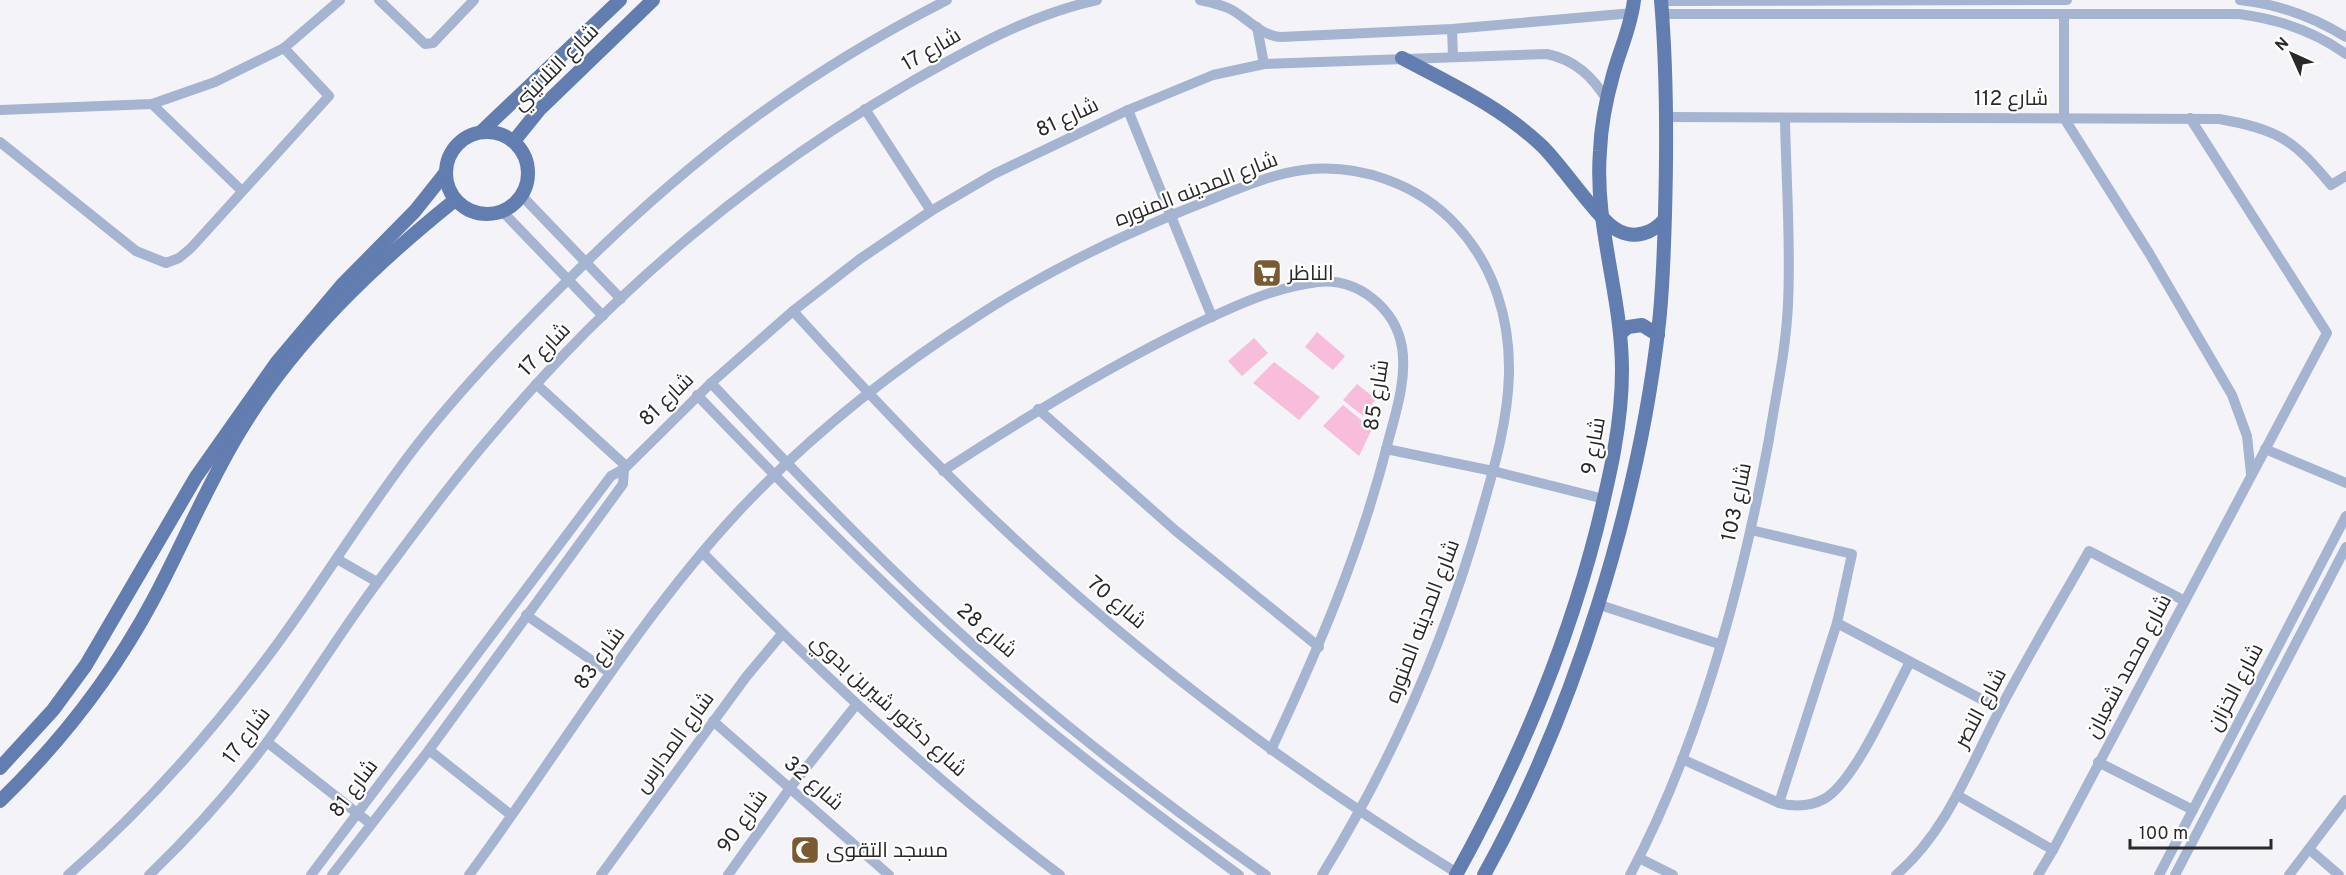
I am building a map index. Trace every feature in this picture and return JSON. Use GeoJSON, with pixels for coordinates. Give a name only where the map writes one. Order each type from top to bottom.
{"type":"FeatureCollection","features":[{"type":"Feature","properties":{"kind":"main road","name":"شارع التلاتيني"},"geometry":{"type":"LineString","coordinates":[[482,131],[620,0]]}},
{"type":"Feature","properties":{"kind":"main road","name":"شارع التلاتيني"},"geometry":{"type":"LineString","coordinates":[[514,141],[539,110],[653,0]]}},
{"type":"Feature","properties":{"kind":"main road","name":"شارع 9"},"geometry":{"type":"LineString","coordinates":[[1485,875],[1502,844],[1541,755],[1597,604],[1639,455],[1658,335],[1664,220],[1668,117],[1662,5]]}},
{"type":"Feature","properties":{"kind":"main road","name":"شارع 9"},"geometry":{"type":"LineString","coordinates":[[1457,874],[1505,781],[1538,708],[1574,610],[1604,499],[1619,423],[1621,333],[1617,294],[1601,214],[1599,154],[1607,100],[1633,6]]}},
{"type":"Feature","properties":{"kind":"main road"},"geometry":{"type":"LineString","coordinates":[[1402,58],[1474,96],[1519,126],[1557,161],[1614,228],[1631,234],[1650,232],[1664,220]]}},
{"type":"Feature","properties":{"kind":"main road"},"geometry":{"type":"LineString","coordinates":[[482,131],[499,133],[514,141],[524,152],[529,167],[528,182],[522,196],[502,211],[477,213],[456,200],[448,187],[446,172],[448,158],[456,145],[468,136],[482,131]]}},
{"type":"Feature","properties":{"kind":"main road"},"geometry":{"type":"LineString","coordinates":[[0,768],[53,710],[86,665],[196,477],[277,362],[334,294],[415,211],[446,172]]}},
{"type":"Feature","properties":{"kind":"main road"},"geometry":{"type":"LineString","coordinates":[[0,801],[67,729],[122,653],[154,599],[240,430],[279,374],[321,324],[369,274],[456,200]]}},
{"type":"Feature","properties":{"kind":"main road"},"geometry":{"type":"LineString","coordinates":[[1621,333],[1637,325],[1647,326],[1658,335]]}},
{"type":"Feature","properties":{"kind":"street"},"geometry":{"type":"LineString","coordinates":[[0,110],[152,104],[215,82],[284,48],[340,0]]}},
{"type":"Feature","properties":{"kind":"street"},"geometry":{"type":"LineString","coordinates":[[379,0],[425,44],[433,43],[474,0]]}},
{"type":"Feature","properties":{"kind":"street"},"geometry":{"type":"LineString","coordinates":[[68,875],[137,810],[186,759],[275,647],[387,485],[453,400],[525,321],[668,183],[759,112],[856,49],[947,0]]}},
{"type":"Feature","properties":{"kind":"street","name":"شارع 17"},"geometry":{"type":"LineString","coordinates":[[149,875],[218,802],[267,742],[377,582],[465,468],[536,384],[621,299],[711,219],[761,179],[865,109],[1003,31],[1049,12],[1097,0]]}},
{"type":"Feature","properties":{"kind":"street"},"geometry":{"type":"LineString","coordinates":[[1200,0],[1228,8],[1272,37],[1289,38],[1452,29],[1633,6]]}},
{"type":"Feature","properties":{"kind":"street"},"geometry":{"type":"LineString","coordinates":[[1998,0],[1998,14]]}},
{"type":"Feature","properties":{"kind":"street"},"geometry":{"type":"LineString","coordinates":[[1662,5],[2067,0]]}},
{"type":"Feature","properties":{"kind":"street"},"geometry":{"type":"LineString","coordinates":[[2240,0],[2270,5],[2303,15],[2346,37]]}},
{"type":"Feature","properties":{"kind":"street"},"geometry":{"type":"LineString","coordinates":[[1662,5],[1998,14],[2254,16],[2298,28],[2346,54]]}},
{"type":"Feature","properties":{"kind":"street"},"geometry":{"type":"LineString","coordinates":[[2064,14],[2064,118],[2149,253],[2232,395],[2247,436],[2251,474]]}},
{"type":"Feature","properties":{"kind":"street"},"geometry":{"type":"LineString","coordinates":[[1257,27],[1264,64]]}},
{"type":"Feature","properties":{"kind":"street"},"geometry":{"type":"LineString","coordinates":[[1452,29],[1453,56]]}},
{"type":"Feature","properties":{"kind":"street"},"geometry":{"type":"LineString","coordinates":[[0,142],[136,251],[166,263],[178,258],[191,248],[329,96],[284,48]]}},
{"type":"Feature","properties":{"kind":"street","name":"شارع 81"},"geometry":{"type":"LineString","coordinates":[[310,875],[615,472],[625,467],[697,395],[793,311],[860,259],[931,211],[994,174],[1128,110],[1213,75],[1264,64],[1537,53],[1557,56],[1582,69],[1595,82],[1607,100]]}},
{"type":"Feature","properties":{"kind":"street"},"geometry":{"type":"LineString","coordinates":[[152,104],[242,191]]}},
{"type":"Feature","properties":{"kind":"street"},"geometry":{"type":"LineString","coordinates":[[865,109],[931,211]]}},
{"type":"Feature","properties":{"kind":"street"},"geometry":{"type":"LineString","coordinates":[[1128,110],[1212,317]]}},
{"type":"Feature","properties":{"kind":"street","name":"شارع 112"},"geometry":{"type":"LineString","coordinates":[[1668,117],[2219,119],[2258,126],[2283,137],[2305,153],[2331,185],[2346,176]]}},
{"type":"Feature","properties":{"kind":"street","name":"شارع 103"},"geometry":{"type":"LineString","coordinates":[[1630,875],[1682,759],[1719,644],[1751,530],[1783,358],[1788,303],[1785,118]]}},
{"type":"Feature","properties":{"kind":"street"},"geometry":{"type":"LineString","coordinates":[[2190,118],[2327,333],[2251,474]]}},
{"type":"Feature","properties":{"kind":"street","name":"شارع المدينه المنوره"},"geometry":{"type":"LineString","coordinates":[[775,476],[869,394],[939,341],[1013,294],[1170,215],[1258,181],[1304,170],[1350,171],[1373,175],[1396,183],[1426,200],[1452,221],[1475,247],[1491,277],[1502,309],[1508,341],[1509,376],[1503,427],[1473,541],[1443,630],[1405,720],[1360,813],[1322,875]]}},
{"type":"Feature","properties":{"kind":"street"},"geometry":{"type":"LineString","coordinates":[[522,196],[621,299]]}},
{"type":"Feature","properties":{"kind":"street"},"geometry":{"type":"LineString","coordinates":[[502,211],[603,316]]}},
{"type":"Feature","properties":{"kind":"street","name":"شارع 85"},"geometry":{"type":"LineString","coordinates":[[943,471],[1038,409],[1124,360],[1212,317],[1274,293],[1318,282],[1343,284],[1366,294],[1390,316],[1402,347],[1402,381],[1386,449],[1356,550],[1319,647],[1271,750]]}},
{"type":"Feature","properties":{"kind":"street","name":"شارع 70"},"geometry":{"type":"LineString","coordinates":[[793,311],[943,471],[1078,595],[1271,750],[1360,813],[1457,874]]}},
{"type":"Feature","properties":{"kind":"street","name":"شارع 28"},"geometry":{"type":"LineString","coordinates":[[711,383],[787,464],[923,599],[1103,753],[1266,875]]}},
{"type":"Feature","properties":{"kind":"street"},"geometry":{"type":"LineString","coordinates":[[536,384],[625,467]]}},
{"type":"Feature","properties":{"kind":"street","name":"شارع 28"},"geometry":{"type":"LineString","coordinates":[[697,395],[775,476],[912,610],[1095,766],[1239,875]]}},
{"type":"Feature","properties":{"kind":"street"},"geometry":{"type":"LineString","coordinates":[[1038,409],[1176,531],[1319,647]]}},
{"type":"Feature","properties":{"kind":"street"},"geometry":{"type":"LineString","coordinates":[[1386,449],[1493,471],[1604,499]]}},
{"type":"Feature","properties":{"kind":"street"},"geometry":{"type":"LineString","coordinates":[[2265,449],[2346,483]]}},
{"type":"Feature","properties":{"kind":"street","name":"شارع 81"},"geometry":{"type":"LineString","coordinates":[[332,875],[429,750],[623,484],[625,467]]}},
{"type":"Feature","properties":{"kind":"street","name":"شارع محمد شعبان"},"geometry":{"type":"LineString","coordinates":[[2038,875],[2251,474]]}},
{"type":"Feature","properties":{"kind":"street","name":"شارع 83"},"geometry":{"type":"LineString","coordinates":[[469,875],[610,673],[703,553],[737,513],[775,476]]}},
{"type":"Feature","properties":{"kind":"street","name":"شارع الخزان"},"geometry":{"type":"LineString","coordinates":[[2159,875],[2346,516]]}},
{"type":"Feature","properties":{"kind":"street"},"geometry":{"type":"LineString","coordinates":[[1751,530],[1852,554],[1837,623],[1779,803]]}},
{"type":"Feature","properties":{"kind":"street","name":"شارع الخزان"},"geometry":{"type":"LineString","coordinates":[[2175,875],[2346,547]]}},
{"type":"Feature","properties":{"kind":"street","name":"شارع النصر"},"geometry":{"type":"LineString","coordinates":[[1896,875],[1915,859],[1936,833],[2000,709],[2089,551],[2185,601]]}},
{"type":"Feature","properties":{"kind":"street","name":"شارع دكتور شيرين بدوي"},"geometry":{"type":"LineString","coordinates":[[703,553],[856,705],[918,760],[1060,875]]}},
{"type":"Feature","properties":{"kind":"street"},"geometry":{"type":"LineString","coordinates":[[337,559],[377,582]]}},
{"type":"Feature","properties":{"kind":"street"},"geometry":{"type":"LineString","coordinates":[[912,610],[923,599]]}},
{"type":"Feature","properties":{"kind":"street"},"geometry":{"type":"LineString","coordinates":[[1597,604],[1719,644]]}},
{"type":"Feature","properties":{"kind":"street"},"geometry":{"type":"LineString","coordinates":[[526,615],[610,673]]}},
{"type":"Feature","properties":{"kind":"street"},"geometry":{"type":"LineString","coordinates":[[2294,616],[2307,621]]}},
{"type":"Feature","properties":{"kind":"street"},"geometry":{"type":"LineString","coordinates":[[1837,623],[2000,709]]}},
{"type":"Feature","properties":{"kind":"street","name":"شارع المدارس"},"geometry":{"type":"LineString","coordinates":[[601,875],[713,721],[782,634]]}},
{"type":"Feature","properties":{"kind":"street"},"geometry":{"type":"LineString","coordinates":[[1682,759],[1779,803],[1791,806],[1826,799],[1844,782],[1910,662]]}},
{"type":"Feature","properties":{"kind":"street"},"geometry":{"type":"LineString","coordinates":[[470,665],[484,674]]}},
{"type":"Feature","properties":{"kind":"street","name":"شارع 90"},"geometry":{"type":"LineString","coordinates":[[728,875],[790,788],[856,705]]}},
{"type":"Feature","properties":{"kind":"street","name":"شارع 32"},"geometry":{"type":"LineString","coordinates":[[713,721],[889,875]]}},
{"type":"Feature","properties":{"kind":"street"},"geometry":{"type":"LineString","coordinates":[[267,742],[371,824]]}},
{"type":"Feature","properties":{"kind":"street"},"geometry":{"type":"LineString","coordinates":[[429,750],[511,815]]}},
{"type":"Feature","properties":{"kind":"street"},"geometry":{"type":"LineString","coordinates":[[2098,762],[2193,810]]}},
{"type":"Feature","properties":{"kind":"street"},"geometry":{"type":"LineString","coordinates":[[1957,795],[2053,850]]}},
{"type":"Feature","properties":{"kind":"street"},"geometry":{"type":"LineString","coordinates":[[2289,875],[2346,800]]}},
{"type":"Feature","properties":{"kind":"street"},"geometry":{"type":"LineString","coordinates":[[2309,849],[2339,875]]}},
{"type":"Feature","properties":{"kind":"street"},"geometry":{"type":"LineString","coordinates":[[1639,858],[1673,875]]}},
{"type":"Feature","properties":{"kind":"shaded area"},"geometry":{"type":"Polygon","coordinates":[[[1317,332],[1345,356],[1333,370],[1305,347],[1317,332]]]}},
{"type":"Feature","properties":{"kind":"shaded area"},"geometry":{"type":"Polygon","coordinates":[[[1254,338],[1268,353],[1242,376],[1228,361],[1254,338]]]}},
{"type":"Feature","properties":{"kind":"shaded area"},"geometry":{"type":"Polygon","coordinates":[[[1274,362],[1320,397],[1299,420],[1253,383],[1274,362]]]}},
{"type":"Feature","properties":{"kind":"shaded area"},"geometry":{"type":"Polygon","coordinates":[[[1357,384],[1376,399],[1363,416],[1343,400],[1357,384]]]}},
{"type":"Feature","properties":{"kind":"shaded area"},"geometry":{"type":"Polygon","coordinates":[[[1343,405],[1372,429],[1359,456],[1323,426],[1343,405]]]}},
{"type":"Feature","properties":{"kind":"place","name":"الناظر"},"geometry":{"type":"Point","coordinates":[1267,273]}},
{"type":"Feature","properties":{"kind":"place","name":"مسجد التقوى"},"geometry":{"type":"Point","coordinates":[805,850]}}]}
